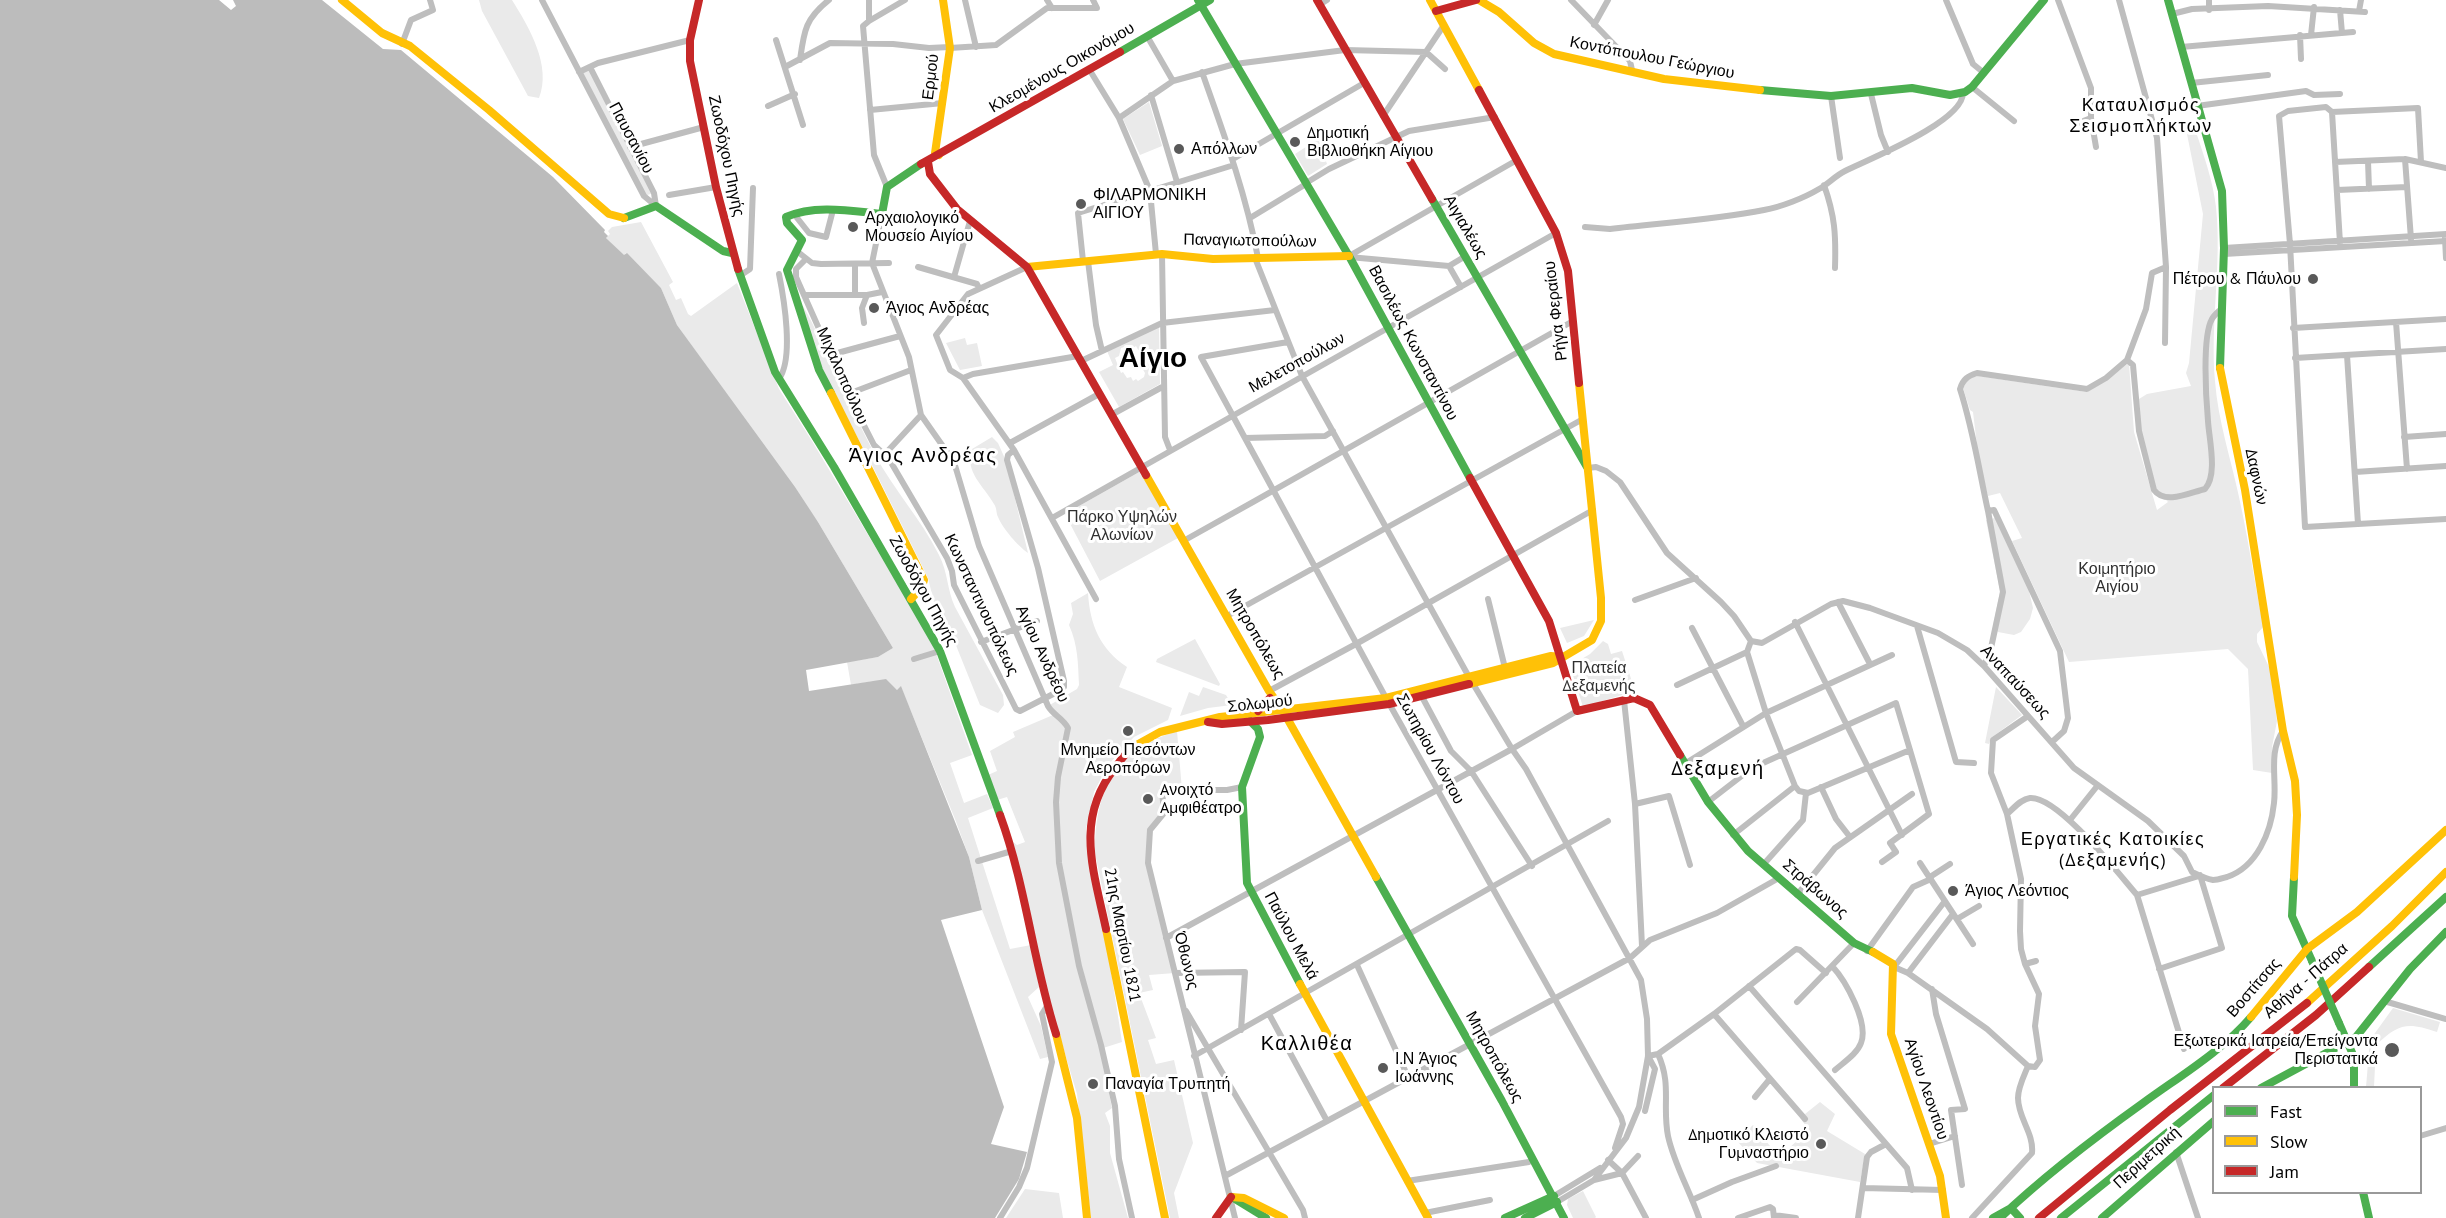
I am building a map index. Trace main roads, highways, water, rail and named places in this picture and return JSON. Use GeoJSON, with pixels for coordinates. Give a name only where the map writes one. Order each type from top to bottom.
{"type":"FeatureCollection","features":[{"type":"Feature","properties":{"kind":"main road","name":"Παυσανίου"},"geometry":{"type":"LineString","coordinates":[[342,0],[382,33],[410,46],[489,110],[609,214],[625,218],[656,207],[723,251],[732,253]]}},
{"type":"Feature","properties":{"kind":"main road","name":"Ζωοδόχου Πηγής"},"geometry":{"type":"LineString","coordinates":[[699,0],[690,40],[690,61],[732,253],[779,379],[834,467],[940,651],[1012,851],[1022,888],[1047,1006],[1065,1064],[1077,1118],[1087,1218]]}},
{"type":"Feature","properties":{"kind":"main road","name":"Ερμού"},"geometry":{"type":"LineString","coordinates":[[939,155],[935,153],[934,148],[943,103],[950,47],[943,0]]}},
{"type":"Feature","properties":{"kind":"main road","name":"Κλεομένους Οικονόμου"},"geometry":{"type":"LineString","coordinates":[[928,162],[1147,36],[1199,3],[1210,0]]}},
{"type":"Feature","properties":{"kind":"main road","name":"Ρήγα Φεραίου"},"geometry":{"type":"LineString","coordinates":[[1430,0],[1556,233],[1568,271],[1602,615]]}},
{"type":"Feature","properties":{"kind":"main road","name":"Κοντόπουλου Γεώργιου"},"geometry":{"type":"LineString","coordinates":[[1436,10],[1450,3],[1478,0],[1550,52],[1657,77],[1719,87],[1831,96],[1871,94],[1912,88],[1942,95],[1963,93],[1972,87],[2044,0]]}},
{"type":"Feature","properties":{"kind":"main road","name":"Δαφνών"},"geometry":{"type":"LineString","coordinates":[[2168,0],[2222,191],[2224,251],[2219,362],[2221,383],[2245,490],[2283,731],[2297,794],[2292,914],[2294,924],[2348,1042],[2355,1062],[2354,1086]]}},
{"type":"Feature","properties":{"kind":"main road","name":"Αιγιαλέως"},"geometry":{"type":"LineString","coordinates":[[1321,2],[1345,50],[1588,468]]}},
{"type":"Feature","properties":{"kind":"main road","name":"Βασιλέως Κωνσταντίνου"},"geometry":{"type":"LineString","coordinates":[[1199,3],[1349,256],[1549,621],[1577,711],[1624,700]]}},
{"type":"Feature","properties":{"kind":"main road","name":"Μιχαλοπούλου"},"geometry":{"type":"LineString","coordinates":[[912,599],[922,587],[924,580],[819,370],[788,276],[789,264],[798,252],[801,238],[786,220],[787,216],[794,214],[833,210],[882,214],[887,187],[918,165],[928,162]]}},
{"type":"Feature","properties":{"kind":"main road","name":"Μητροπόλεως"},"geometry":{"type":"LineString","coordinates":[[928,162],[930,174],[957,209],[1027,267],[1185,540],[1269,694],[1408,936],[1529,1162],[1556,1205]]}},
{"type":"Feature","properties":{"kind":"main road","name":"Παναγιωτοπούλων"},"geometry":{"type":"LineString","coordinates":[[1027,267],[1159,254],[1212,259],[1349,256]]}},
{"type":"Feature","properties":{"kind":"main road","name":"Σολωμού"},"geometry":{"type":"LineString","coordinates":[[1208,722],[1222,724],[1250,721],[1281,713],[1388,701],[1471,680],[1553,663],[1592,640],[1602,615]]}},
{"type":"Feature","properties":{"kind":"main road","name":"Σολωμού"},"geometry":{"type":"LineString","coordinates":[[1471,680],[1504,668],[1551,656],[1560,657]]}},
{"type":"Feature","properties":{"kind":"main road"},"geometry":{"type":"LineString","coordinates":[[1258,711],[1269,694]]}},
{"type":"Feature","properties":{"kind":"main road","name":"Στράβωνος"},"geometry":{"type":"LineString","coordinates":[[1624,700],[1639,698],[1650,705],[1708,802],[1733,835],[1763,865],[1854,943],[1889,960],[1894,968]]}},
{"type":"Feature","properties":{"kind":"main road","name":"Σολωμού"},"geometry":{"type":"LineString","coordinates":[[1208,722],[1220,717],[1258,711],[1281,713]]}},
{"type":"Feature","properties":{"kind":"main road","name":"Παύλου Μελά"},"geometry":{"type":"LineString","coordinates":[[1250,721],[1258,729],[1260,737],[1242,787],[1247,883],[1250,892],[1426,1215]]}},
{"type":"Feature","properties":{"kind":"main road","name":"21ης Μαρτίου 1821"},"geometry":{"type":"LineString","coordinates":[[1165,1218],[1094,872],[1089,830],[1092,810],[1102,786],[1112,769],[1130,749],[1160,732],[1208,722]]}},
{"type":"Feature","properties":{"kind":"main road","name":"Βοστίτσας"},"geometry":{"type":"LineString","coordinates":[[2000,1218],[2123,1117],[2208,1056],[2247,1021],[2307,949],[2349,919],[2446,830]]}},
{"type":"Feature","properties":{"kind":"main road","name":"Αθήνα - Πάτρα"},"geometry":{"type":"LineString","coordinates":[[2039,1218],[2170,1110],[2306,1004],[2392,926],[2446,872]]}},
{"type":"Feature","properties":{"kind":"main road","name":"Αθήνα - Πάτρα"},"geometry":{"type":"LineString","coordinates":[[2226,1086],[2316,1015],[2446,897]]}},
{"type":"Feature","properties":{"kind":"main road"},"geometry":{"type":"LineString","coordinates":[[2265,1086],[2348,1042],[2364,1029],[2410,969],[2446,932]]}},
{"type":"Feature","properties":{"kind":"main road","name":"Αγίου Λεοντίου"},"geometry":{"type":"LineString","coordinates":[[1894,968],[1891,1034],[1943,1190],[1946,1218]]}},
{"type":"Feature","properties":{"kind":"main road","name":"Μητροπόλεως"},"geometry":{"type":"LineString","coordinates":[[1468,1046],[1556,1205]]}},
{"type":"Feature","properties":{"kind":"main road"},"geometry":{"type":"LineString","coordinates":[[2061,1218],[2212,1097]]}},
{"type":"Feature","properties":{"kind":"main road","name":"Περιμετρική"},"geometry":{"type":"LineString","coordinates":[[2102,1218],[2212,1122]]}},
{"type":"Feature","properties":{"kind":"main road"},"geometry":{"type":"LineString","coordinates":[[2363,1194],[2369,1218]]}},
{"type":"Feature","properties":{"kind":"main road"},"geometry":{"type":"LineString","coordinates":[[1216,1218],[1231,1197]]}},
{"type":"Feature","properties":{"kind":"main road"},"geometry":{"type":"LineString","coordinates":[[1231,1197],[1266,1218]]}},
{"type":"Feature","properties":{"kind":"main road"},"geometry":{"type":"LineString","coordinates":[[1231,1197],[1244,1198],[1284,1218]]}},
{"type":"Feature","properties":{"kind":"main road"},"geometry":{"type":"LineString","coordinates":[[1505,1218],[1556,1205]]}},
{"type":"Feature","properties":{"kind":"main road"},"geometry":{"type":"LineString","coordinates":[[1525,1218],[1556,1205]]}},
{"type":"Feature","properties":{"kind":"main road"},"geometry":{"type":"LineString","coordinates":[[1993,1218],[2011,1208],[2020,1218]]}},
{"type":"Feature","properties":{"kind":"place","name":"Δημοτική Βιβλιοθήκη Αίγιου"},"geometry":{"type":"Point","coordinates":[1295,142]}},
{"type":"Feature","properties":{"kind":"place","name":"Απόλλων"},"geometry":{"type":"Point","coordinates":[1179,149]}},
{"type":"Feature","properties":{"kind":"place","name":"ΦΙΛΑΡΜΟΝΙΚΗ ΑΙΓΙΟΥ"},"geometry":{"type":"Point","coordinates":[1081,204]}},
{"type":"Feature","properties":{"kind":"place","name":"Αρχαιολογικό Μουσείο Αιγίου"},"geometry":{"type":"Point","coordinates":[853,227]}},
{"type":"Feature","properties":{"kind":"place","name":"Πέτρου & Πάυλου"},"geometry":{"type":"Point","coordinates":[2313,279]}},
{"type":"Feature","properties":{"kind":"place","name":"Άγιος Ανδρέας"},"geometry":{"type":"Point","coordinates":[874,308]}},
{"type":"Feature","properties":{"kind":"place","name":"Μνημείο Πεσόντων Αεροπόρων"},"geometry":{"type":"Point","coordinates":[1128,731]}},
{"type":"Feature","properties":{"kind":"place","name":"Aνοιχτό Aμφιθέατρο"},"geometry":{"type":"Point","coordinates":[1148,799]}},
{"type":"Feature","properties":{"kind":"place","name":"Άγιος Λεόντιος"},"geometry":{"type":"Point","coordinates":[1953,891]}},
{"type":"Feature","properties":{"kind":"place","name":"Εξωτερικά Ιατρεία/Επείγοντα Περιστατικά"},"geometry":{"type":"Point","coordinates":[2392,1050]}},
{"type":"Feature","properties":{"kind":"place","name":"Ι.Ν Άγιος Ιωάννης"},"geometry":{"type":"Point","coordinates":[1383,1068]}},
{"type":"Feature","properties":{"kind":"place","name":"Παναγία Τρυπητή"},"geometry":{"type":"Point","coordinates":[1093,1084]}},
{"type":"Feature","properties":{"kind":"place","name":"Δημοτικό Κλειστό Γυμναστήριο"},"geometry":{"type":"Point","coordinates":[1821,1144]}},
{"type":"Feature","properties":{"kind":"district","name":"Καταυλισμός Σεισμοπλήκτων"},"geometry":{"type":"Point","coordinates":[2141,116]}},
{"type":"Feature","properties":{"kind":"district","name":"Αίγιο"},"geometry":{"type":"Point","coordinates":[1153,359]}},
{"type":"Feature","properties":{"kind":"district","name":"Άγιος Ανδρέας"},"geometry":{"type":"Point","coordinates":[923,456]}},
{"type":"Feature","properties":{"kind":"district","name":"Δεξαμενή"},"geometry":{"type":"Point","coordinates":[1718,769]}},
{"type":"Feature","properties":{"kind":"district","name":"Εργατικές Κατοικίες (Δεξαμενής)"},"geometry":{"type":"Point","coordinates":[2113,850]}},
{"type":"Feature","properties":{"kind":"district","name":"Καλλιθέα"},"geometry":{"type":"Point","coordinates":[1307,1044]}},
{"type":"Feature","properties":{"kind":"park label","name":"Πάρκο Υψηλών Αλωνίων"},"geometry":{"type":"Point","coordinates":[1122,526]}},
{"type":"Feature","properties":{"kind":"park label","name":"Κοιμητήριο Αιγίου"},"geometry":{"type":"Point","coordinates":[2117,578]}},
{"type":"Feature","properties":{"kind":"park label","name":"Πλατεία Δεξαμενής"},"geometry":{"type":"Point","coordinates":[1599,677]}}]}
